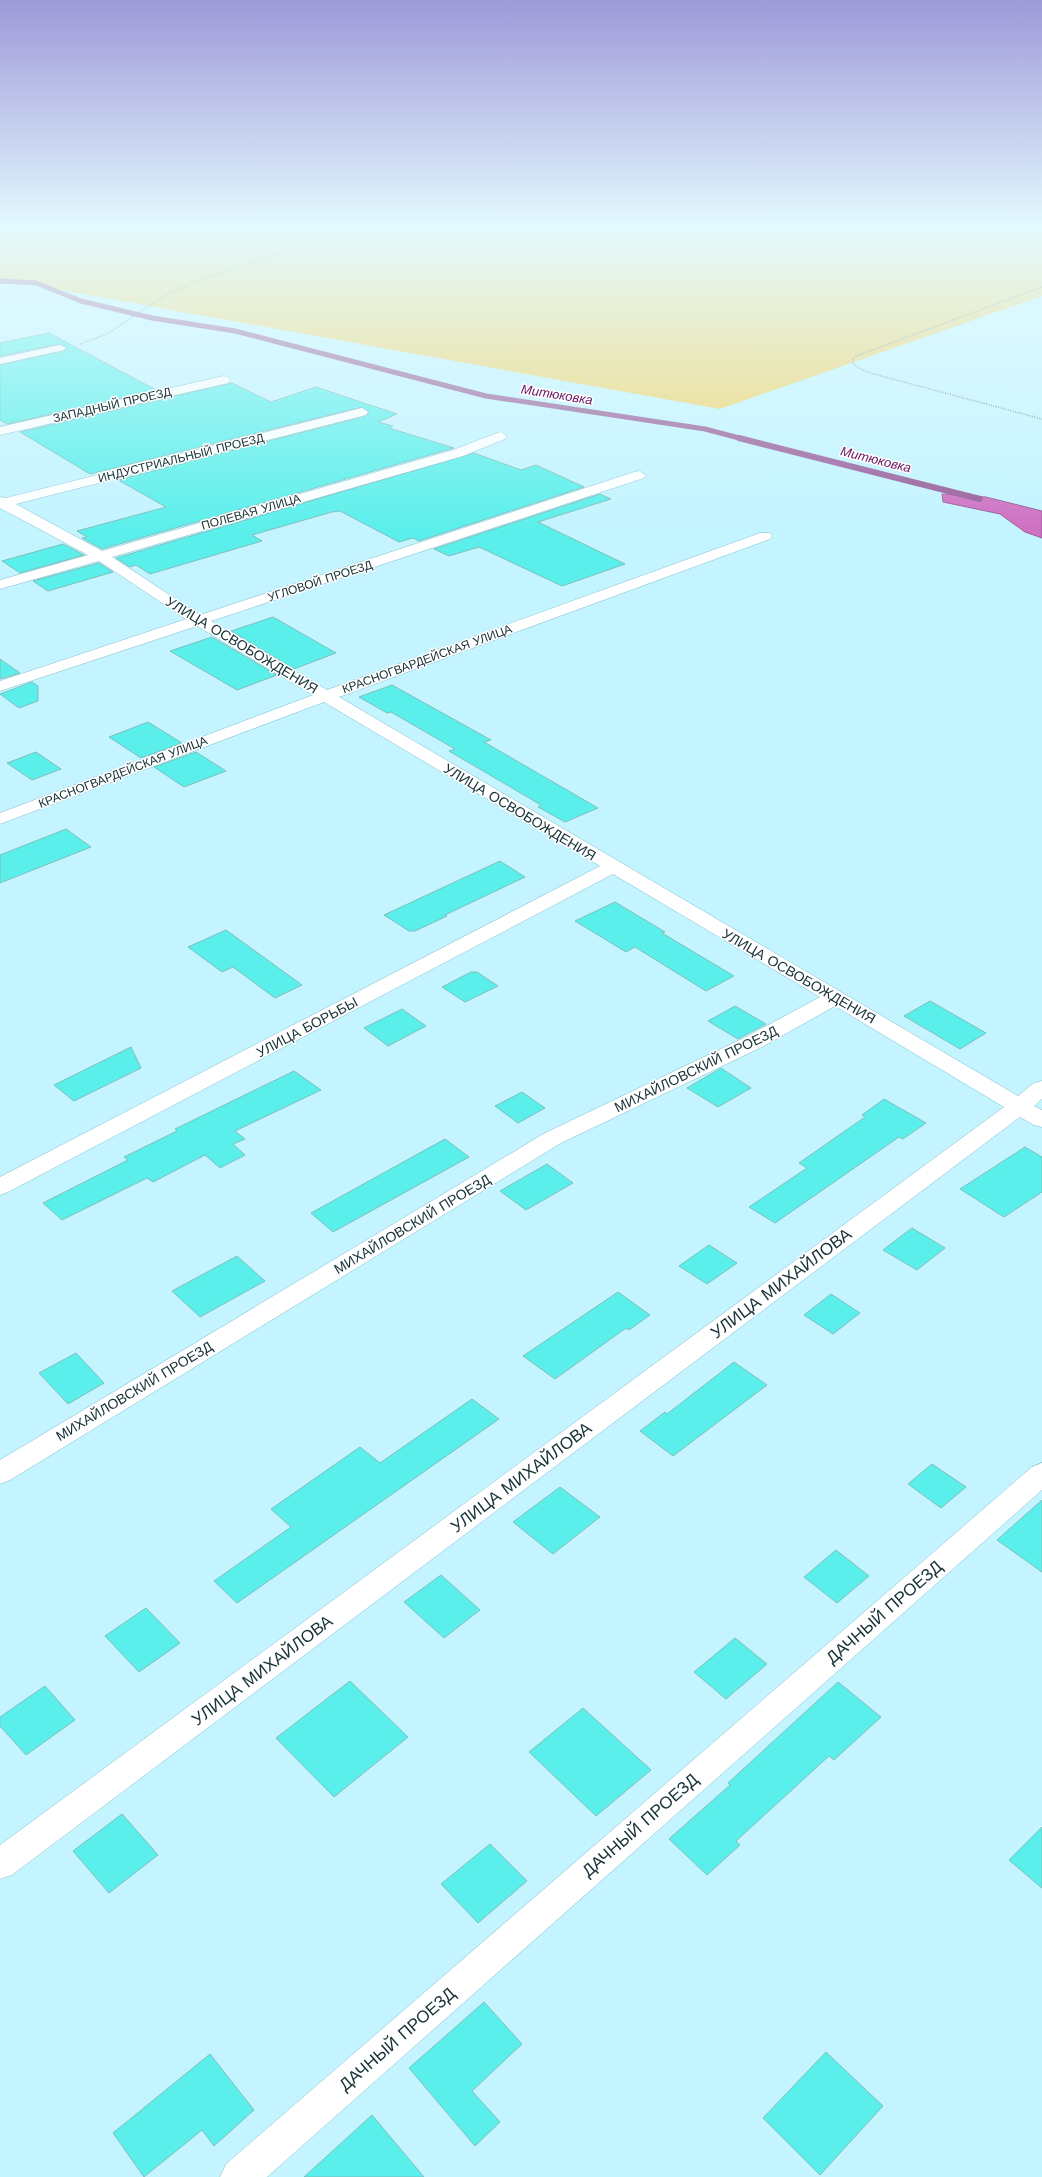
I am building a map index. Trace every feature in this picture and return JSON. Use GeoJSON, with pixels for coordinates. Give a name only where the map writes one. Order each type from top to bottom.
{"type":"FeatureCollection","features":[{"type":"Feature","properties":{"kind":"street"},"geometry":{"type":"LineString","coordinates":[[0,361],[60,348]]}},
{"type":"Feature","properties":{"kind":"street","name":"ЗАПАДНЫЙ ПРОЕЗД"},"geometry":{"type":"LineString","coordinates":[[0,430],[136,398],[224,380]]}},
{"type":"Feature","properties":{"kind":"street","name":"ИНДУСТРИАЛЬНЫЙ ПРОЕЗД"},"geometry":{"type":"LineString","coordinates":[[1,503],[362,412]]}},
{"type":"Feature","properties":{"kind":"street","name":"ПОЛЕВАЯ УЛИЦА"},"geometry":{"type":"LineString","coordinates":[[0,585],[458,453],[501,436]]}},
{"type":"Feature","properties":{"kind":"street","name":"УГЛОВОЙ ПРОЕЗД"},"geometry":{"type":"LineString","coordinates":[[0,686],[639,475]]}},
{"type":"Feature","properties":{"kind":"street","name":"УЛИЦА ОСВОБОЖДЕНИЯ"},"geometry":{"type":"LineString","coordinates":[[1,503],[101,556],[199,621],[1031,1113]]}},
{"type":"Feature","properties":{"kind":"street","name":"КРАСНОГВАРДЕЙСКАЯ УЛИЦА"},"geometry":{"type":"LineString","coordinates":[[0,819],[326,696],[765,536]]}},
{"type":"Feature","properties":{"kind":"street","name":"УЛИЦА БОРЬБЫ"},"geometry":{"type":"LineString","coordinates":[[0,1187],[613,867]]}},
{"type":"Feature","properties":{"kind":"street","name":"МИХАЙЛОВСКИЙ ПРОЕЗД"},"geometry":{"type":"LineString","coordinates":[[0,1473],[553,1138],[756,1041],[836,997]]}},
{"type":"Feature","properties":{"kind":"street","name":"УЛИЦА МИХАЙЛОВА"},"geometry":{"type":"LineString","coordinates":[[0,1864],[1031,1113],[1042,1088]]}},
{"type":"Feature","properties":{"kind":"street","name":"ДАЧНЫЙ ПРОЕЗД"},"geometry":{"type":"LineString","coordinates":[[239,2177],[1042,1474]]}},
{"type":"Feature","properties":{"kind":"path"},"geometry":{"type":"LineString","coordinates":[[60,348],[87,342],[107,334],[117,328]]}},
{"type":"Feature","properties":{"kind":"path"},"geometry":{"type":"LineString","coordinates":[[933,328],[856,356],[852,360],[854,365],[867,372],[1042,419]]}},
{"type":"Feature","properties":{"kind":"shaded area"},"geometry":{"type":"Polygon","coordinates":[[[269,328],[952,328],[720,409],[269,328]]]}},
{"type":"Feature","properties":{"kind":"shaded area"},"geometry":{"type":"Polygon","coordinates":[[[942,494],[986,497],[1042,511],[1042,538],[1025,532],[1000,514],[943,502],[942,494]]]}},
{"type":"Feature","properties":{"kind":"building"},"geometry":{"type":"Polygon","coordinates":[[[49,333],[157,390],[7,424],[0,420],[0,365],[64,351],[67,348],[60,344],[0,356],[0,343],[49,333]]]}},
{"type":"Feature","properties":{"kind":"building"},"geometry":{"type":"Polygon","coordinates":[[[232,383],[271,402],[316,387],[397,414],[378,422],[393,426],[389,428],[454,448],[102,549],[82,538],[87,537],[77,531],[166,507],[118,480],[366,416],[369,412],[362,407],[90,474],[20,432],[232,383]]]}},
{"type":"Feature","properties":{"kind":"building"},"geometry":{"type":"Polygon","coordinates":[[[474,453],[521,470],[536,465],[584,487],[419,541],[413,538],[399,542],[340,511],[252,535],[262,541],[150,574],[136,565],[130,567],[116,558],[474,453]]]}},
{"type":"Feature","properties":{"kind":"building"},"geometry":{"type":"Polygon","coordinates":[[[600,494],[611,499],[538,522],[625,564],[562,586],[479,547],[449,556],[434,549],[600,494]]]}},
{"type":"Feature","properties":{"kind":"building"},"geometry":{"type":"Polygon","coordinates":[[[63,544],[84,555],[20,573],[2,561],[63,544]]]}},
{"type":"Feature","properties":{"kind":"building"},"geometry":{"type":"Polygon","coordinates":[[[99,563],[113,572],[48,591],[33,581],[99,563]]]}},
{"type":"Feature","properties":{"kind":"building"},"geometry":{"type":"Polygon","coordinates":[[[273,617],[336,653],[294,669],[231,631],[273,617]]]}},
{"type":"Feature","properties":{"kind":"building"},"geometry":{"type":"Polygon","coordinates":[[[212,637],[277,675],[237,690],[170,651],[212,637]]]}},
{"type":"Feature","properties":{"kind":"building"},"geometry":{"type":"Polygon","coordinates":[[[0,659],[20,673],[0,679],[0,659]]]}},
{"type":"Feature","properties":{"kind":"building"},"geometry":{"type":"Polygon","coordinates":[[[32,682],[38,686],[38,701],[19,708],[0,694],[32,682]]]}},
{"type":"Feature","properties":{"kind":"building"},"geometry":{"type":"Polygon","coordinates":[[[392,685],[491,740],[484,742],[598,808],[565,822],[538,807],[541,805],[449,751],[455,749],[391,712],[387,713],[359,697],[392,685]]]}},
{"type":"Feature","properties":{"kind":"building"},"geometry":{"type":"Polygon","coordinates":[[[148,722],[182,743],[141,758],[109,737],[148,722]]]}},
{"type":"Feature","properties":{"kind":"building"},"geometry":{"type":"Polygon","coordinates":[[[36,752],[61,769],[32,780],[7,763],[36,752]]]}},
{"type":"Feature","properties":{"kind":"building"},"geometry":{"type":"Polygon","coordinates":[[[196,752],[226,771],[184,787],[154,767],[196,752]]]}},
{"type":"Feature","properties":{"kind":"building"},"geometry":{"type":"Polygon","coordinates":[[[66,829],[91,847],[0,883],[0,855],[66,829]]]}},
{"type":"Feature","properties":{"kind":"building"},"geometry":{"type":"Polygon","coordinates":[[[500,861],[525,877],[415,931],[409,931],[384,915],[500,861]]]}},
{"type":"Feature","properties":{"kind":"building"},"geometry":{"type":"Polygon","coordinates":[[[615,902],[665,932],[662,933],[734,976],[706,991],[635,947],[626,952],[575,921],[615,902]]]}},
{"type":"Feature","properties":{"kind":"building"},"geometry":{"type":"Polygon","coordinates":[[[226,930],[302,985],[275,998],[233,967],[222,972],[188,947],[226,930]]]}},
{"type":"Feature","properties":{"kind":"building"},"geometry":{"type":"Polygon","coordinates":[[[471,972],[477,972],[498,986],[465,1002],[442,987],[471,972]]]}},
{"type":"Feature","properties":{"kind":"building"},"geometry":{"type":"Polygon","coordinates":[[[930,1001],[986,1033],[960,1049],[904,1016],[930,1001]]]}},
{"type":"Feature","properties":{"kind":"building"},"geometry":{"type":"Polygon","coordinates":[[[735,1006],[766,1024],[738,1039],[708,1021],[735,1006]]]}},
{"type":"Feature","properties":{"kind":"building"},"geometry":{"type":"Polygon","coordinates":[[[402,1009],[426,1026],[388,1046],[364,1028],[402,1009]]]}},
{"type":"Feature","properties":{"kind":"building"},"geometry":{"type":"Polygon","coordinates":[[[131,1047],[141,1068],[74,1101],[54,1085],[131,1047]]]}},
{"type":"Feature","properties":{"kind":"building"},"geometry":{"type":"Polygon","coordinates":[[[721,1068],[751,1088],[718,1107],[687,1088],[721,1068]]]}},
{"type":"Feature","properties":{"kind":"building"},"geometry":{"type":"Polygon","coordinates":[[[294,1071],[321,1090],[235,1131],[245,1139],[233,1144],[245,1155],[220,1168],[205,1155],[153,1182],[147,1178],[62,1220],[43,1203],[128,1160],[124,1157],[177,1131],[175,1129],[294,1071]]]}},
{"type":"Feature","properties":{"kind":"building"},"geometry":{"type":"Polygon","coordinates":[[[522,1092],[545,1108],[518,1123],[495,1106],[522,1092]]]}},
{"type":"Feature","properties":{"kind":"building"},"geometry":{"type":"Polygon","coordinates":[[[884,1099],[926,1123],[903,1139],[899,1137],[775,1223],[749,1207],[807,1168],[799,1163],[865,1117],[862,1115],[884,1099]]]}},
{"type":"Feature","properties":{"kind":"building"},"geometry":{"type":"Polygon","coordinates":[[[445,1139],[469,1157],[333,1232],[311,1213],[445,1139]]]}},
{"type":"Feature","properties":{"kind":"building"},"geometry":{"type":"Polygon","coordinates":[[[1025,1147],[1042,1157],[1042,1192],[1004,1217],[960,1189],[1025,1147]]]}},
{"type":"Feature","properties":{"kind":"building"},"geometry":{"type":"Polygon","coordinates":[[[547,1164],[573,1183],[526,1210],[500,1191],[547,1164]]]}},
{"type":"Feature","properties":{"kind":"building"},"geometry":{"type":"Polygon","coordinates":[[[912,1228],[945,1248],[917,1270],[883,1250],[912,1228]]]}},
{"type":"Feature","properties":{"kind":"building"},"geometry":{"type":"Polygon","coordinates":[[[709,1245],[737,1263],[707,1284],[679,1266],[709,1245]]]}},
{"type":"Feature","properties":{"kind":"building"},"geometry":{"type":"Polygon","coordinates":[[[237,1256],[265,1281],[200,1317],[172,1291],[237,1256]]]}},
{"type":"Feature","properties":{"kind":"building"},"geometry":{"type":"Polygon","coordinates":[[[618,1292],[650,1315],[629,1330],[626,1328],[555,1379],[523,1356],[618,1292]]]}},
{"type":"Feature","properties":{"kind":"building"},"geometry":{"type":"Polygon","coordinates":[[[831,1294],[860,1313],[833,1334],[804,1315],[831,1294]]]}},
{"type":"Feature","properties":{"kind":"building"},"geometry":{"type":"Polygon","coordinates":[[[76,1353],[104,1383],[68,1404],[39,1373],[76,1353]]]}},
{"type":"Feature","properties":{"kind":"building"},"geometry":{"type":"Polygon","coordinates":[[[734,1362],[767,1385],[673,1456],[640,1431],[665,1412],[667,1414],[734,1362]]]}},
{"type":"Feature","properties":{"kind":"building"},"geometry":{"type":"Polygon","coordinates":[[[472,1399],[499,1419],[237,1603],[214,1581],[291,1527],[271,1509],[360,1447],[380,1463],[472,1399]]]}},
{"type":"Feature","properties":{"kind":"building"},"geometry":{"type":"Polygon","coordinates":[[[932,1464],[966,1487],[941,1508],[908,1484],[932,1464]]]}},
{"type":"Feature","properties":{"kind":"building"},"geometry":{"type":"Polygon","coordinates":[[[560,1487],[600,1517],[553,1554],[513,1522],[560,1487]]]}},
{"type":"Feature","properties":{"kind":"building"},"geometry":{"type":"Polygon","coordinates":[[[1042,1500],[1042,1572],[997,1540],[1042,1500]]]}},
{"type":"Feature","properties":{"kind":"building"},"geometry":{"type":"Polygon","coordinates":[[[836,1550],[869,1576],[837,1603],[804,1577],[836,1550]]]}},
{"type":"Feature","properties":{"kind":"building"},"geometry":{"type":"Polygon","coordinates":[[[441,1575],[480,1610],[444,1638],[404,1602],[441,1575]]]}},
{"type":"Feature","properties":{"kind":"building"},"geometry":{"type":"Polygon","coordinates":[[[146,1608],[180,1643],[139,1672],[105,1636],[146,1608]]]}},
{"type":"Feature","properties":{"kind":"building"},"geometry":{"type":"Polygon","coordinates":[[[735,1638],[767,1664],[726,1699],[694,1672],[735,1638]]]}},
{"type":"Feature","properties":{"kind":"building"},"geometry":{"type":"Polygon","coordinates":[[[350,1681],[408,1737],[334,1797],[276,1738],[350,1681]]]}},
{"type":"Feature","properties":{"kind":"building"},"geometry":{"type":"Polygon","coordinates":[[[838,1682],[881,1717],[834,1760],[829,1756],[736,1841],[740,1845],[707,1875],[669,1839],[730,1785],[728,1783],[838,1682]]]}},
{"type":"Feature","properties":{"kind":"building"},"geometry":{"type":"Polygon","coordinates":[[[45,1686],[75,1720],[26,1755],[0,1726],[0,1717],[45,1686]]]}},
{"type":"Feature","properties":{"kind":"building"},"geometry":{"type":"Polygon","coordinates":[[[583,1708],[651,1770],[596,1816],[529,1752],[583,1708]]]}},
{"type":"Feature","properties":{"kind":"building"},"geometry":{"type":"Polygon","coordinates":[[[122,1814],[158,1855],[109,1893],[73,1851],[122,1814]]]}},
{"type":"Feature","properties":{"kind":"building"},"geometry":{"type":"Polygon","coordinates":[[[1042,1827],[1042,1888],[1009,1860],[1042,1827]]]}},
{"type":"Feature","properties":{"kind":"building"},"geometry":{"type":"Polygon","coordinates":[[[490,1844],[527,1881],[478,1923],[441,1884],[490,1844]]]}},
{"type":"Feature","properties":{"kind":"building"},"geometry":{"type":"Polygon","coordinates":[[[484,2002],[522,2044],[472,2091],[500,2122],[475,2146],[409,2068],[484,2002]]]}},
{"type":"Feature","properties":{"kind":"building"},"geometry":{"type":"Polygon","coordinates":[[[826,2052],[883,2106],[820,2175],[763,2118],[826,2052]]]}},
{"type":"Feature","properties":{"kind":"building"},"geometry":{"type":"Polygon","coordinates":[[[210,2054],[254,2110],[214,2146],[202,2130],[144,2177],[113,2133],[210,2054]]]}},
{"type":"Feature","properties":{"kind":"building"},"geometry":{"type":"Polygon","coordinates":[[[372,2115],[424,2177],[304,2177],[372,2115]]]}},
{"type":"Feature","properties":{"kind":"waterway","name":"Митюковка"},"geometry":{"type":"LineString","coordinates":[[213,328],[235,331],[486,396],[705,429],[743,439]]}},
{"type":"Feature","properties":{"kind":"waterway","name":"Митюковка"},"geometry":{"type":"LineString","coordinates":[[739,438],[980,499]]}}]}
